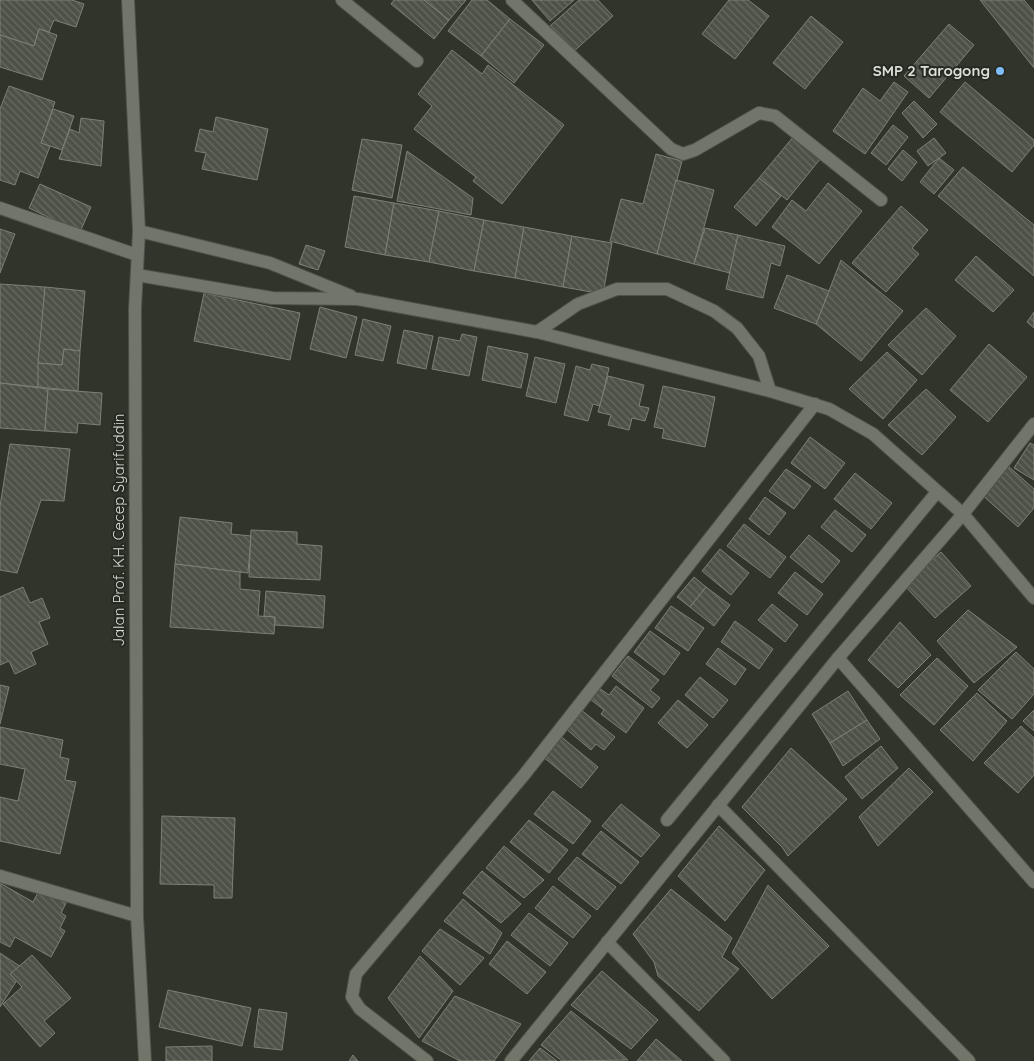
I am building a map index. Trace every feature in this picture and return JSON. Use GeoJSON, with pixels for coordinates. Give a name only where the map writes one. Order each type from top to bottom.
{"type":"FeatureCollection","features":[{"type":"Feature","properties":{"kind":"street","name":"Jalan Prof. KH. Cecep Syarifuddin"},"geometry":{"type":"LineString","coordinates":[[128,0],[139,231],[137,255],[137,916],[145,1061]]}},
{"type":"Feature","properties":{"kind":"street"},"geometry":{"type":"LineString","coordinates":[[342,0],[417,61]]}},
{"type":"Feature","properties":{"kind":"street"},"geometry":{"type":"LineString","coordinates":[[512,0],[671,149],[683,154],[695,150],[759,113],[775,116],[881,200]]}},
{"type":"Feature","properties":{"kind":"street"},"geometry":{"type":"LineString","coordinates":[[0,208],[137,255]]}},
{"type":"Feature","properties":{"kind":"street"},"geometry":{"type":"LineString","coordinates":[[139,231],[270,263],[358,299]]}},
{"type":"Feature","properties":{"kind":"street"},"geometry":{"type":"LineString","coordinates":[[137,275],[272,298],[358,299],[537,332],[770,391],[829,409],[873,434],[963,514],[1034,598]]}},
{"type":"Feature","properties":{"kind":"street"},"geometry":{"type":"LineString","coordinates":[[537,332],[578,304],[617,290],[667,289],[714,311],[737,328],[758,356],[770,391]]}},
{"type":"Feature","properties":{"kind":"street"},"geometry":{"type":"LineString","coordinates":[[428,1061],[360,1009],[352,997],[356,974],[524,775],[815,404]]}},
{"type":"Feature","properties":{"kind":"street"},"geometry":{"type":"LineString","coordinates":[[510,1061],[838,658],[963,514],[1034,424]]}},
{"type":"Feature","properties":{"kind":"street"},"geometry":{"type":"LineString","coordinates":[[667,820],[937,492]]}},
{"type":"Feature","properties":{"kind":"street"},"geometry":{"type":"LineString","coordinates":[[838,658],[1034,882]]}},
{"type":"Feature","properties":{"kind":"street"},"geometry":{"type":"LineString","coordinates":[[718,805],[968,1061]]}},
{"type":"Feature","properties":{"kind":"street"},"geometry":{"type":"LineString","coordinates":[[0,876],[137,916]]}},
{"type":"Feature","properties":{"kind":"street"},"geometry":{"type":"LineString","coordinates":[[607,942],[724,1061]]}},
{"type":"Feature","properties":{"kind":"building"},"geometry":{"type":"Polygon","coordinates":[[[0,0],[72,0],[84,4],[76,27],[54,20],[49,32],[39,29],[34,46],[0,35],[0,0]]]}},
{"type":"Feature","properties":{"kind":"building"},"geometry":{"type":"Polygon","coordinates":[[[394,0],[424,0],[449,20],[434,39],[391,4],[394,0]]]}},
{"type":"Feature","properties":{"kind":"building"},"geometry":{"type":"Polygon","coordinates":[[[424,0],[466,0],[449,20],[424,0]]]}},
{"type":"Feature","properties":{"kind":"building"},"geometry":{"type":"Polygon","coordinates":[[[472,0],[487,0],[510,19],[481,56],[448,31],[472,0]]]}},
{"type":"Feature","properties":{"kind":"building"},"geometry":{"type":"Polygon","coordinates":[[[532,0],[574,0],[550,21],[532,0]]]}},
{"type":"Feature","properties":{"kind":"building"},"geometry":{"type":"Polygon","coordinates":[[[579,0],[598,0],[613,16],[572,53],[549,27],[579,0]]]}},
{"type":"Feature","properties":{"kind":"building"},"geometry":{"type":"Polygon","coordinates":[[[729,0],[748,0],[769,16],[735,59],[702,34],[729,0]]]}},
{"type":"Feature","properties":{"kind":"building"},"geometry":{"type":"Polygon","coordinates":[[[980,0],[1024,0],[1034,12],[1034,68],[980,0]]]}},
{"type":"Feature","properties":{"kind":"building"},"geometry":{"type":"Polygon","coordinates":[[[811,16],[843,42],[805,89],[773,63],[811,16]]]}},
{"type":"Feature","properties":{"kind":"building"},"geometry":{"type":"Polygon","coordinates":[[[510,19],[544,45],[514,83],[481,56],[510,19]]]}},
{"type":"Feature","properties":{"kind":"building"},"geometry":{"type":"Polygon","coordinates":[[[949,24],[974,45],[929,98],[904,76],[949,24]]]}},
{"type":"Feature","properties":{"kind":"building"},"geometry":{"type":"Polygon","coordinates":[[[39,29],[57,35],[42,80],[0,67],[0,35],[34,46],[39,29]]]}},
{"type":"Feature","properties":{"kind":"building"},"geometry":{"type":"Polygon","coordinates":[[[452,50],[482,74],[488,65],[564,125],[502,204],[473,181],[476,177],[414,129],[432,106],[418,94],[452,50]]]}},
{"type":"Feature","properties":{"kind":"building"},"geometry":{"type":"Polygon","coordinates":[[[894,82],[908,92],[865,154],[833,131],[863,88],[880,101],[894,82]]]}},
{"type":"Feature","properties":{"kind":"building"},"geometry":{"type":"Polygon","coordinates":[[[965,82],[1034,140],[1034,145],[1012,172],[940,112],[965,82]]]}},
{"type":"Feature","properties":{"kind":"building"},"geometry":{"type":"Polygon","coordinates":[[[9,86],[55,102],[41,143],[50,146],[38,178],[20,171],[15,185],[0,180],[0,109],[9,86]]]}},
{"type":"Feature","properties":{"kind":"building"},"geometry":{"type":"Polygon","coordinates":[[[914,101],[937,124],[923,138],[902,113],[914,101]]]}},
{"type":"Feature","properties":{"kind":"building"},"geometry":{"type":"Polygon","coordinates":[[[53,109],[74,116],[62,150],[41,143],[53,109]]]}},
{"type":"Feature","properties":{"kind":"building"},"geometry":{"type":"Polygon","coordinates":[[[216,117],[268,129],[257,180],[202,169],[206,153],[195,151],[200,129],[213,132],[216,117]]]}},
{"type":"Feature","properties":{"kind":"building"},"geometry":{"type":"Polygon","coordinates":[[[81,118],[104,121],[101,166],[59,159],[70,129],[79,133],[81,118]]]}},
{"type":"Feature","properties":{"kind":"building"},"geometry":{"type":"Polygon","coordinates":[[[893,125],[908,137],[886,165],[871,153],[893,125]]]}},
{"type":"Feature","properties":{"kind":"building"},"geometry":{"type":"Polygon","coordinates":[[[794,136],[821,158],[787,200],[759,178],[794,136]]]}},
{"type":"Feature","properties":{"kind":"building"},"geometry":{"type":"Polygon","coordinates":[[[934,138],[946,153],[928,166],[917,151],[934,138]]]}},
{"type":"Feature","properties":{"kind":"building"},"geometry":{"type":"Polygon","coordinates":[[[362,139],[402,145],[392,198],[352,190],[362,139]]]}},
{"type":"Feature","properties":{"kind":"building"},"geometry":{"type":"Polygon","coordinates":[[[903,150],[917,162],[902,181],[888,169],[903,150]]]}},
{"type":"Feature","properties":{"kind":"building"},"geometry":{"type":"Polygon","coordinates":[[[407,151],[473,198],[471,215],[397,201],[407,151]]]}},
{"type":"Feature","properties":{"kind":"building"},"geometry":{"type":"Polygon","coordinates":[[[656,154],[682,161],[657,254],[610,241],[621,199],[643,204],[656,154]]]}},
{"type":"Feature","properties":{"kind":"building"},"geometry":{"type":"Polygon","coordinates":[[[939,158],[954,170],[934,194],[920,182],[939,158]]]}},
{"type":"Feature","properties":{"kind":"building"},"geometry":{"type":"Polygon","coordinates":[[[963,167],[1034,225],[1034,276],[938,196],[963,167]]]}},
{"type":"Feature","properties":{"kind":"building"},"geometry":{"type":"Polygon","coordinates":[[[759,178],[781,196],[756,226],[734,207],[759,178]]]}},
{"type":"Feature","properties":{"kind":"building"},"geometry":{"type":"Polygon","coordinates":[[[676,180],[714,190],[694,264],[657,254],[676,180]]]}},
{"type":"Feature","properties":{"kind":"building"},"geometry":{"type":"Polygon","coordinates":[[[828,183],[862,211],[819,264],[772,227],[792,200],[806,211],[828,183]]]}},
{"type":"Feature","properties":{"kind":"building"},"geometry":{"type":"Polygon","coordinates":[[[40,184],[91,207],[80,232],[29,208],[40,184]]]}},
{"type":"Feature","properties":{"kind":"building"},"geometry":{"type":"Polygon","coordinates":[[[354,196],[394,203],[385,255],[345,247],[354,196]]]}},
{"type":"Feature","properties":{"kind":"building"},"geometry":{"type":"Polygon","coordinates":[[[394,203],[439,211],[429,262],[385,255],[394,203]]]}},
{"type":"Feature","properties":{"kind":"building"},"geometry":{"type":"Polygon","coordinates":[[[901,206],[928,230],[912,248],[919,254],[886,292],[852,263],[901,206]]]}},
{"type":"Feature","properties":{"kind":"building"},"geometry":{"type":"Polygon","coordinates":[[[439,211],[484,220],[474,271],[429,262],[439,211]]]}},
{"type":"Feature","properties":{"kind":"building"},"geometry":{"type":"Polygon","coordinates":[[[484,220],[524,227],[515,278],[474,271],[484,220]]]}},
{"type":"Feature","properties":{"kind":"building"},"geometry":{"type":"Polygon","coordinates":[[[524,227],[572,236],[563,287],[515,278],[524,227]]]}},
{"type":"Feature","properties":{"kind":"building"},"geometry":{"type":"Polygon","coordinates":[[[705,228],[738,235],[730,273],[694,264],[705,228]]]}},
{"type":"Feature","properties":{"kind":"building"},"geometry":{"type":"Polygon","coordinates":[[[0,229],[15,234],[0,273],[0,229]]]}},
{"type":"Feature","properties":{"kind":"building"},"geometry":{"type":"Polygon","coordinates":[[[738,235],[785,246],[780,266],[771,263],[763,298],[726,289],[738,235]]]}},
{"type":"Feature","properties":{"kind":"building"},"geometry":{"type":"Polygon","coordinates":[[[572,236],[612,243],[603,294],[563,287],[572,236]]]}},
{"type":"Feature","properties":{"kind":"building"},"geometry":{"type":"Polygon","coordinates":[[[306,245],[325,251],[318,270],[299,264],[306,245]]]}},
{"type":"Feature","properties":{"kind":"building"},"geometry":{"type":"Polygon","coordinates":[[[976,256],[1014,290],[993,312],[955,280],[976,256]]]}},
{"type":"Feature","properties":{"kind":"building"},"geometry":{"type":"Polygon","coordinates":[[[841,260],[903,311],[861,361],[816,324],[841,260]]]}},
{"type":"Feature","properties":{"kind":"building"},"geometry":{"type":"Polygon","coordinates":[[[787,275],[829,291],[816,324],[774,308],[787,275]]]}},
{"type":"Feature","properties":{"kind":"building"},"geometry":{"type":"Polygon","coordinates":[[[0,284],[45,287],[38,387],[0,383],[0,284]]]}},
{"type":"Feature","properties":{"kind":"building"},"geometry":{"type":"Polygon","coordinates":[[[45,287],[85,291],[80,351],[64,349],[62,365],[38,363],[45,287]]]}},
{"type":"Feature","properties":{"kind":"building"},"geometry":{"type":"Polygon","coordinates":[[[204,293],[300,313],[290,360],[194,341],[204,293]]]}},
{"type":"Feature","properties":{"kind":"building"},"geometry":{"type":"Polygon","coordinates":[[[320,307],[357,317],[346,358],[310,349],[320,307]]]}},
{"type":"Feature","properties":{"kind":"building"},"geometry":{"type":"Polygon","coordinates":[[[926,308],[956,336],[922,375],[888,345],[926,308]]]}},
{"type":"Feature","properties":{"kind":"building"},"geometry":{"type":"Polygon","coordinates":[[[1034,312],[1034,328],[1027,322],[1034,312]]]}},
{"type":"Feature","properties":{"kind":"building"},"geometry":{"type":"Polygon","coordinates":[[[363,319],[391,326],[383,361],[355,355],[363,319]]]}},
{"type":"Feature","properties":{"kind":"building"},"geometry":{"type":"Polygon","coordinates":[[[404,330],[433,336],[426,369],[397,363],[404,330]]]}},
{"type":"Feature","properties":{"kind":"building"},"geometry":{"type":"Polygon","coordinates":[[[462,334],[477,337],[469,376],[432,369],[439,337],[460,341],[462,334]]]}},
{"type":"Feature","properties":{"kind":"building"},"geometry":{"type":"Polygon","coordinates":[[[989,344],[1027,377],[988,422],[950,390],[989,344]]]}},
{"type":"Feature","properties":{"kind":"building"},"geometry":{"type":"Polygon","coordinates":[[[488,346],[528,354],[521,388],[482,380],[488,346]]]}},
{"type":"Feature","properties":{"kind":"building"},"geometry":{"type":"Polygon","coordinates":[[[64,349],[80,351],[78,391],[38,387],[38,363],[62,365],[64,349]]]}},
{"type":"Feature","properties":{"kind":"building"},"geometry":{"type":"Polygon","coordinates":[[[887,352],[917,380],[883,419],[849,389],[887,352]]]}},
{"type":"Feature","properties":{"kind":"building"},"geometry":{"type":"Polygon","coordinates":[[[535,357],[565,364],[556,403],[526,396],[535,357]]]}},
{"type":"Feature","properties":{"kind":"building"},"geometry":{"type":"Polygon","coordinates":[[[592,364],[609,368],[600,406],[593,404],[588,421],[564,415],[576,366],[590,370],[592,364]]]}},
{"type":"Feature","properties":{"kind":"building"},"geometry":{"type":"Polygon","coordinates":[[[608,376],[644,385],[639,406],[649,408],[645,421],[632,418],[629,430],[608,425],[611,415],[598,412],[608,376]]]}},
{"type":"Feature","properties":{"kind":"building"},"geometry":{"type":"Polygon","coordinates":[[[0,383],[48,389],[45,431],[0,428],[0,383]]]}},
{"type":"Feature","properties":{"kind":"building"},"geometry":{"type":"Polygon","coordinates":[[[663,386],[715,397],[705,447],[662,438],[664,429],[654,427],[663,386]]]}},
{"type":"Feature","properties":{"kind":"building"},"geometry":{"type":"Polygon","coordinates":[[[48,389],[102,393],[100,425],[78,423],[77,433],[45,431],[48,389]]]}},
{"type":"Feature","properties":{"kind":"building"},"geometry":{"type":"Polygon","coordinates":[[[926,389],[956,417],[922,455],[888,425],[926,389]]]}},
{"type":"Feature","properties":{"kind":"building"},"geometry":{"type":"Polygon","coordinates":[[[810,437],[845,463],[825,489],[791,463],[810,437]]]}},
{"type":"Feature","properties":{"kind":"building"},"geometry":{"type":"Polygon","coordinates":[[[1030,443],[1034,445],[1034,480],[1014,468],[1030,443]]]}},
{"type":"Feature","properties":{"kind":"building"},"geometry":{"type":"Polygon","coordinates":[[[10,444],[70,449],[64,501],[41,500],[17,573],[0,570],[0,506],[10,444]]]}},
{"type":"Feature","properties":{"kind":"building"},"geometry":{"type":"Polygon","coordinates":[[[1007,465],[1034,489],[1034,508],[1018,527],[981,494],[1007,465]]]}},
{"type":"Feature","properties":{"kind":"building"},"geometry":{"type":"Polygon","coordinates":[[[786,469],[811,486],[794,509],[769,491],[786,469]]]}},
{"type":"Feature","properties":{"kind":"building"},"geometry":{"type":"Polygon","coordinates":[[[855,473],[892,503],[871,529],[834,499],[855,473]]]}},
{"type":"Feature","properties":{"kind":"building"},"geometry":{"type":"Polygon","coordinates":[[[765,497],[786,513],[769,535],[749,519],[765,497]]]}},
{"type":"Feature","properties":{"kind":"building"},"geometry":{"type":"Polygon","coordinates":[[[835,510],[866,535],[852,552],[821,527],[835,510]]]}},
{"type":"Feature","properties":{"kind":"building"},"geometry":{"type":"Polygon","coordinates":[[[180,517],[232,523],[231,534],[251,536],[248,573],[175,564],[180,517]]]}},
{"type":"Feature","properties":{"kind":"building"},"geometry":{"type":"Polygon","coordinates":[[[744,524],[786,557],[770,578],[727,546],[744,524]]]}},
{"type":"Feature","properties":{"kind":"building"},"geometry":{"type":"Polygon","coordinates":[[[251,530],[297,532],[297,544],[322,546],[320,580],[249,577],[251,530]]]}},
{"type":"Feature","properties":{"kind":"building"},"geometry":{"type":"Polygon","coordinates":[[[809,535],[840,561],[822,583],[790,557],[809,535]]]}},
{"type":"Feature","properties":{"kind":"building"},"geometry":{"type":"Polygon","coordinates":[[[720,549],[749,573],[731,595],[702,571],[720,549]]]}},
{"type":"Feature","properties":{"kind":"building"},"geometry":{"type":"Polygon","coordinates":[[[941,552],[971,586],[935,618],[904,585],[941,552]]]}},
{"type":"Feature","properties":{"kind":"building"},"geometry":{"type":"Polygon","coordinates":[[[175,564],[240,572],[240,589],[260,591],[258,616],[275,617],[274,634],[170,627],[175,564]]]}},
{"type":"Feature","properties":{"kind":"building"},"geometry":{"type":"Polygon","coordinates":[[[795,572],[823,594],[807,615],[778,593],[795,572]]]}},
{"type":"Feature","properties":{"kind":"building"},"geometry":{"type":"Polygon","coordinates":[[[694,577],[706,587],[690,607],[677,597],[694,577]]]}},
{"type":"Feature","properties":{"kind":"building"},"geometry":{"type":"Polygon","coordinates":[[[23,587],[30,603],[42,598],[50,618],[39,622],[48,644],[31,652],[36,664],[15,674],[9,661],[0,665],[0,597],[23,587]]]}},
{"type":"Feature","properties":{"kind":"building"},"geometry":{"type":"Polygon","coordinates":[[[706,587],[730,605],[714,626],[690,607],[706,587]]]}},
{"type":"Feature","properties":{"kind":"building"},"geometry":{"type":"Polygon","coordinates":[[[266,591],[325,596],[323,628],[275,625],[275,617],[264,616],[266,591]]]}},
{"type":"Feature","properties":{"kind":"building"},"geometry":{"type":"Polygon","coordinates":[[[772,604],[798,625],[785,642],[758,620],[772,604]]]}},
{"type":"Feature","properties":{"kind":"building"},"geometry":{"type":"Polygon","coordinates":[[[671,606],[704,628],[688,651],[655,628],[671,606]]]}},
{"type":"Feature","properties":{"kind":"building"},"geometry":{"type":"Polygon","coordinates":[[[968,610],[1017,647],[974,683],[937,641],[968,610]]]}},
{"type":"Feature","properties":{"kind":"building"},"geometry":{"type":"Polygon","coordinates":[[[735,621],[773,649],[759,669],[721,642],[735,621]]]}},
{"type":"Feature","properties":{"kind":"building"},"geometry":{"type":"Polygon","coordinates":[[[900,622],[931,655],[898,688],[868,660],[900,622]]]}},
{"type":"Feature","properties":{"kind":"building"},"geometry":{"type":"Polygon","coordinates":[[[650,631],[680,653],[664,675],[634,652],[650,631]]]}},
{"type":"Feature","properties":{"kind":"building"},"geometry":{"type":"Polygon","coordinates":[[[718,648],[746,669],[735,685],[706,664],[718,648]]]}},
{"type":"Feature","properties":{"kind":"building"},"geometry":{"type":"Polygon","coordinates":[[[1016,652],[1034,669],[1034,694],[1012,719],[978,690],[1016,652]]]}},
{"type":"Feature","properties":{"kind":"building"},"geometry":{"type":"Polygon","coordinates":[[[628,656],[659,680],[650,690],[660,698],[652,708],[612,676],[628,656]]]}},
{"type":"Feature","properties":{"kind":"building"},"geometry":{"type":"Polygon","coordinates":[[[937,658],[968,686],[934,725],[900,695],[937,658]]]}},
{"type":"Feature","properties":{"kind":"building"},"geometry":{"type":"Polygon","coordinates":[[[700,677],[728,700],[713,718],[685,695],[700,677]]]}},
{"type":"Feature","properties":{"kind":"building"},"geometry":{"type":"Polygon","coordinates":[[[0,685],[9,687],[0,724],[0,685]]]}},
{"type":"Feature","properties":{"kind":"building"},"geometry":{"type":"Polygon","coordinates":[[[616,686],[644,708],[626,733],[601,714],[604,710],[590,699],[599,688],[609,695],[616,686]]]}},
{"type":"Feature","properties":{"kind":"building"},"geometry":{"type":"Polygon","coordinates":[[[848,691],[867,720],[830,743],[812,714],[848,691]]]}},
{"type":"Feature","properties":{"kind":"building"},"geometry":{"type":"Polygon","coordinates":[[[977,693],[1007,721],[973,761],[940,730],[977,693]]]}},
{"type":"Feature","properties":{"kind":"building"},"geometry":{"type":"Polygon","coordinates":[[[678,700],[708,725],[687,748],[658,723],[678,700]]]}},
{"type":"Feature","properties":{"kind":"building"},"geometry":{"type":"Polygon","coordinates":[[[580,709],[615,737],[604,750],[596,744],[591,750],[565,728],[580,709]]]}},
{"type":"Feature","properties":{"kind":"building"},"geometry":{"type":"Polygon","coordinates":[[[1034,710],[1034,731],[1023,721],[1034,710]]]}},
{"type":"Feature","properties":{"kind":"building"},"geometry":{"type":"Polygon","coordinates":[[[867,720],[880,739],[843,766],[830,743],[867,720]]]}},
{"type":"Feature","properties":{"kind":"building"},"geometry":{"type":"Polygon","coordinates":[[[1021,726],[1034,738],[1034,775],[1018,793],[984,763],[1021,726]]]}},
{"type":"Feature","properties":{"kind":"building"},"geometry":{"type":"Polygon","coordinates":[[[0,727],[63,740],[60,757],[69,759],[65,780],[76,782],[60,854],[0,841],[0,797],[18,801],[25,769],[0,764],[0,727]]]}},
{"type":"Feature","properties":{"kind":"building"},"geometry":{"type":"Polygon","coordinates":[[[559,735],[598,767],[581,788],[542,756],[559,735]]]}},
{"type":"Feature","properties":{"kind":"building"},"geometry":{"type":"Polygon","coordinates":[[[881,746],[898,768],[862,799],[845,777],[881,746]]]}},
{"type":"Feature","properties":{"kind":"building"},"geometry":{"type":"Polygon","coordinates":[[[791,748],[847,799],[788,856],[782,847],[742,807],[791,748]]]}},
{"type":"Feature","properties":{"kind":"building"},"geometry":{"type":"Polygon","coordinates":[[[909,768],[933,792],[878,846],[859,817],[909,768]]]}},
{"type":"Feature","properties":{"kind":"building"},"geometry":{"type":"Polygon","coordinates":[[[553,791],[591,821],[573,844],[534,814],[553,791]]]}},
{"type":"Feature","properties":{"kind":"building"},"geometry":{"type":"Polygon","coordinates":[[[621,804],[660,835],[641,857],[602,826],[621,804]]]}},
{"type":"Feature","properties":{"kind":"building"},"geometry":{"type":"Polygon","coordinates":[[[162,816],[235,818],[232,898],[214,898],[214,885],[160,884],[162,816]]]}},
{"type":"Feature","properties":{"kind":"building"},"geometry":{"type":"Polygon","coordinates":[[[529,820],[568,850],[549,873],[510,842],[529,820]]]}},
{"type":"Feature","properties":{"kind":"building"},"geometry":{"type":"Polygon","coordinates":[[[719,826],[765,870],[725,921],[678,876],[719,826]]]}},
{"type":"Feature","properties":{"kind":"building"},"geometry":{"type":"Polygon","coordinates":[[[601,831],[639,862],[621,884],[582,854],[601,831]]]}},
{"type":"Feature","properties":{"kind":"building"},"geometry":{"type":"Polygon","coordinates":[[[504,846],[544,880],[524,898],[486,868],[504,846]]]}},
{"type":"Feature","properties":{"kind":"building"},"geometry":{"type":"Polygon","coordinates":[[[577,857],[616,887],[597,910],[558,879],[577,857]]]}},
{"type":"Feature","properties":{"kind":"building"},"geometry":{"type":"Polygon","coordinates":[[[482,871],[521,904],[501,923],[463,893],[482,871]]]}},
{"type":"Feature","properties":{"kind":"building"},"geometry":{"type":"Polygon","coordinates":[[[0,883],[33,902],[40,889],[66,903],[61,913],[66,916],[60,928],[65,931],[51,957],[15,937],[10,947],[0,942],[0,883]]]}},
{"type":"Feature","properties":{"kind":"building"},"geometry":{"type":"Polygon","coordinates":[[[768,885],[829,946],[772,999],[732,953],[768,885]]]}},
{"type":"Feature","properties":{"kind":"building"},"geometry":{"type":"Polygon","coordinates":[[[553,886],[591,916],[573,938],[535,908],[553,886]]]}},
{"type":"Feature","properties":{"kind":"building"},"geometry":{"type":"Polygon","coordinates":[[[671,889],[732,938],[722,957],[739,969],[699,1011],[658,976],[654,962],[633,934],[671,889]]]}},
{"type":"Feature","properties":{"kind":"building"},"geometry":{"type":"Polygon","coordinates":[[[463,899],[502,933],[490,954],[444,921],[463,899]]]}},
{"type":"Feature","properties":{"kind":"building"},"geometry":{"type":"Polygon","coordinates":[[[529,913],[568,943],[550,966],[511,935],[529,913]]]}},
{"type":"Feature","properties":{"kind":"building"},"geometry":{"type":"Polygon","coordinates":[[[440,929],[484,958],[460,985],[422,951],[440,929]]]}},
{"type":"Feature","properties":{"kind":"building"},"geometry":{"type":"Polygon","coordinates":[[[507,941],[546,972],[527,994],[489,964],[507,941]]]}},
{"type":"Feature","properties":{"kind":"building"},"geometry":{"type":"Polygon","coordinates":[[[0,953],[24,969],[0,1007],[0,953]]]}},
{"type":"Feature","properties":{"kind":"building"},"geometry":{"type":"Polygon","coordinates":[[[32,955],[71,998],[44,1021],[55,1033],[40,1047],[3,1004],[22,987],[10,974],[32,955]]]}},
{"type":"Feature","properties":{"kind":"building"},"geometry":{"type":"Polygon","coordinates":[[[420,956],[453,991],[419,1038],[388,998],[420,956]]]}},
{"type":"Feature","properties":{"kind":"building"},"geometry":{"type":"Polygon","coordinates":[[[602,971],[658,1020],[631,1049],[571,1005],[602,971]]]}},
{"type":"Feature","properties":{"kind":"building"},"geometry":{"type":"Polygon","coordinates":[[[168,990],[251,1008],[242,1046],[159,1027],[168,990]]]}},
{"type":"Feature","properties":{"kind":"building"},"geometry":{"type":"Polygon","coordinates":[[[455,996],[521,1024],[494,1061],[460,1061],[422,1041],[455,996]]]}},
{"type":"Feature","properties":{"kind":"building"},"geometry":{"type":"Polygon","coordinates":[[[259,1009],[287,1013],[282,1050],[254,1047],[259,1009]]]}},
{"type":"Feature","properties":{"kind":"building"},"geometry":{"type":"Polygon","coordinates":[[[571,1011],[628,1060],[562,1061],[541,1045],[571,1011]]]}},
{"type":"Feature","properties":{"kind":"building"},"geometry":{"type":"Polygon","coordinates":[[[656,1039],[682,1061],[637,1061],[656,1039]]]}},
{"type":"Feature","properties":{"kind":"building"},"geometry":{"type":"Polygon","coordinates":[[[212,1046],[212,1061],[166,1061],[166,1047],[212,1046]]]}},
{"type":"Feature","properties":{"kind":"building"},"geometry":{"type":"Polygon","coordinates":[[[540,1048],[557,1061],[529,1061],[540,1048]]]}},
{"type":"Feature","properties":{"kind":"building"},"geometry":{"type":"Polygon","coordinates":[[[353,1055],[358,1061],[349,1061],[353,1055]]]}},
{"type":"Feature","properties":{"kind":"place","name":"SMP 2 Tarogong"},"geometry":{"type":"Point","coordinates":[1000,71]}}]}
